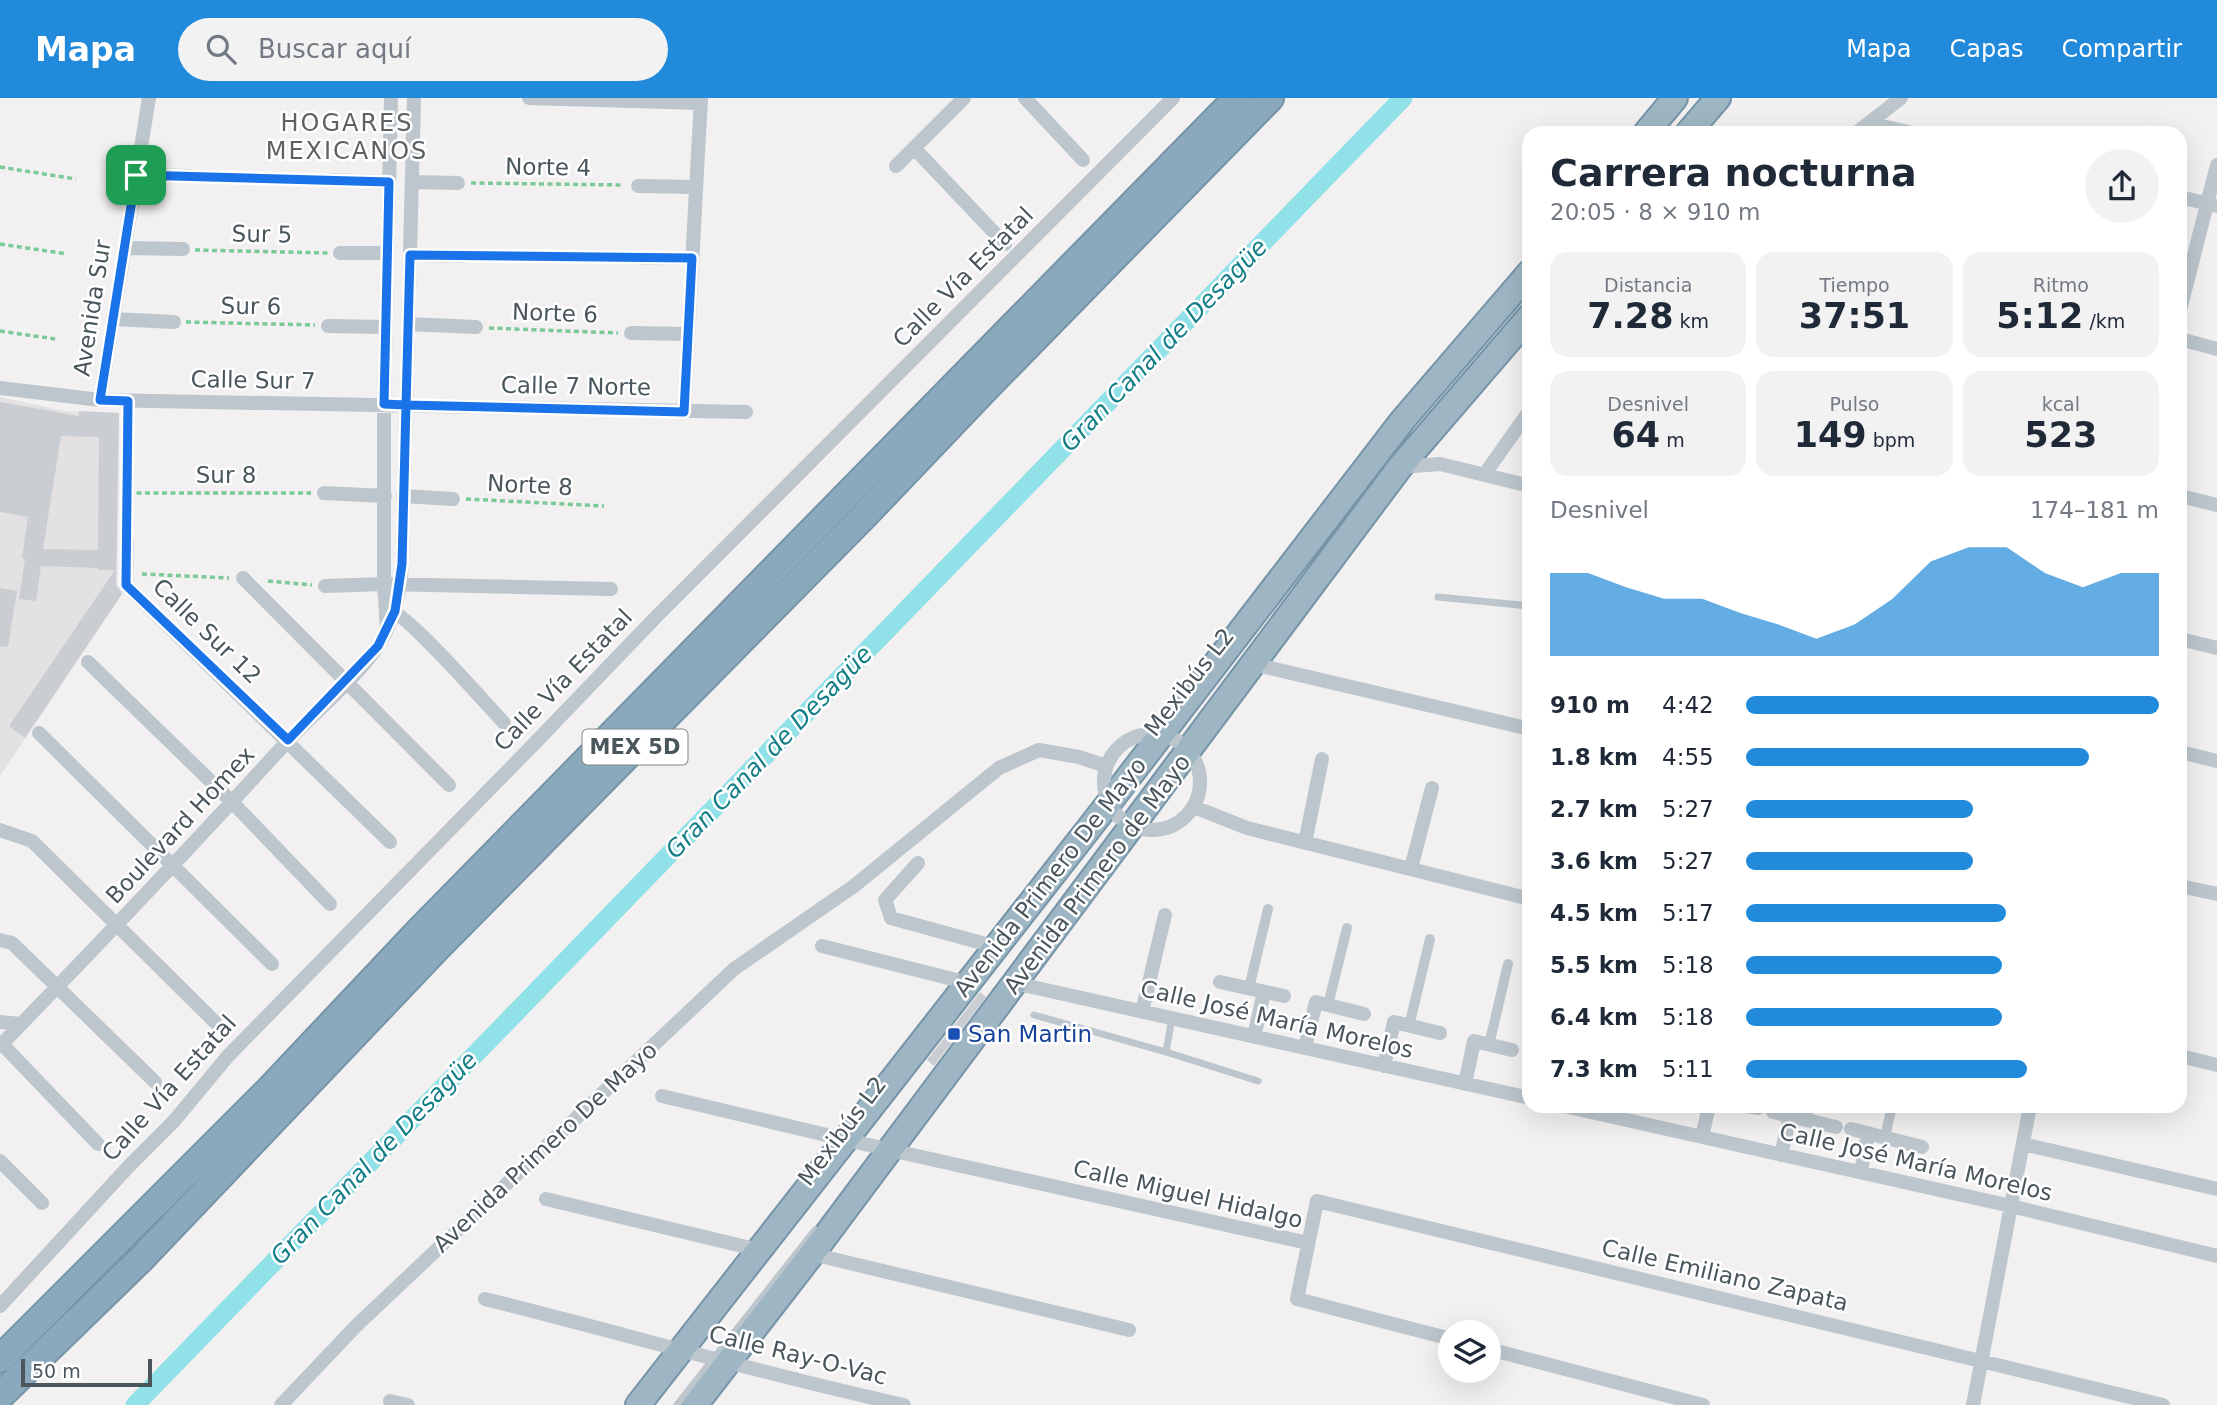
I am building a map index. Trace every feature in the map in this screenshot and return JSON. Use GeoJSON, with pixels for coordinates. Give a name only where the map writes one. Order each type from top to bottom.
{"type":"FeatureCollection","features":[{"type":"Feature","properties":{"kind":"highway","name":"MEX 5D"},"geometry":{"type":"LineString","coordinates":[[0,1359],[268,1091],[419,931],[1237,98]]}},
{"type":"Feature","properties":{"kind":"highway","name":"MEX 5D"},"geometry":{"type":"LineString","coordinates":[[0,1396],[142,1258],[448,937],[864,516],[1270,98]]}},
{"type":"Feature","properties":{"kind":"highway"},"geometry":{"type":"LineString","coordinates":[[1652,126],[1675,98]]}},
{"type":"Feature","properties":{"kind":"highway"},"geometry":{"type":"LineString","coordinates":[[1694,126],[1718,98]]}},
{"type":"Feature","properties":{"kind":"highway","name":"Avenida Primero De Mayo"},"geometry":{"type":"LineString","coordinates":[[638,1405],[691,1351],[759,1250],[856,1142],[992,951],[1116,818],[1399,449],[1463,351],[1522,281]]}},
{"type":"Feature","properties":{"kind":"highway","name":"Avenida Primero De Mayo"},"geometry":{"type":"LineString","coordinates":[[1399,449],[1486,366],[1522,311]]}},
{"type":"Feature","properties":{"kind":"highway","name":"Avenida Primero de Mayo"},"geometry":{"type":"LineString","coordinates":[[695,1405],[722,1360],[812,1254],[880,1152],[1014,983],[1116,818],[1246,656],[1399,449]]}},
{"type":"Feature","properties":{"kind":"street","name":"Avenida Sur"},"geometry":{"type":"LineString","coordinates":[[100,400],[149,98]]}},
{"type":"Feature","properties":{"kind":"street","name":"Boulevard Homex"},"geometry":{"type":"LineString","coordinates":[[390,98],[384,404],[384,584],[390,610]]}},
{"type":"Feature","properties":{"kind":"street","name":"Boulevard Homex"},"geometry":{"type":"LineString","coordinates":[[1,1045],[117,926],[172,864],[346,681],[378,646],[387,629],[390,610],[400,585],[414,98]]}},
{"type":"Feature","properties":{"kind":"street"},"geometry":{"type":"LineString","coordinates":[[529,98],[701,100],[684,412]]}},
{"type":"Feature","properties":{"kind":"street"},"geometry":{"type":"LineString","coordinates":[[896,166],[964,98]]}},
{"type":"Feature","properties":{"kind":"street"},"geometry":{"type":"LineString","coordinates":[[1025,98],[1083,160]]}},
{"type":"Feature","properties":{"kind":"street","name":"Calle Vía Estatal"},"geometry":{"type":"LineString","coordinates":[[0,1306],[174,1121],[237,1047],[655,618],[1173,98]]}},
{"type":"Feature","properties":{"kind":"street"},"geometry":{"type":"LineString","coordinates":[[1866,126],[1901,98]]}},
{"type":"Feature","properties":{"kind":"street"},"geometry":{"type":"LineString","coordinates":[[1870,123],[1883,126]]}},
{"type":"Feature","properties":{"kind":"street"},"geometry":{"type":"LineString","coordinates":[[914,148],[1005,244]]}},
{"type":"Feature","properties":{"kind":"street"},"geometry":{"type":"LineString","coordinates":[[2187,287],[2212,205],[2217,165]]}},
{"type":"Feature","properties":{"kind":"street"},"geometry":{"type":"LineString","coordinates":[[136,175],[190,176]]}},
{"type":"Feature","properties":{"kind":"street"},"geometry":{"type":"LineString","coordinates":[[330,180],[389,182]]}},
{"type":"Feature","properties":{"kind":"street"},"geometry":{"type":"LineString","coordinates":[[412,182],[458,183]]}},
{"type":"Feature","properties":{"kind":"street"},"geometry":{"type":"LineString","coordinates":[[638,186],[696,187]]}},
{"type":"Feature","properties":{"kind":"street"},"geometry":{"type":"LineString","coordinates":[[2187,199],[2212,205]]}},
{"type":"Feature","properties":{"kind":"street"},"geometry":{"type":"LineString","coordinates":[[125,248],[183,249]]}},
{"type":"Feature","properties":{"kind":"street"},"geometry":{"type":"LineString","coordinates":[[340,253],[387,253]]}},
{"type":"Feature","properties":{"kind":"street"},"geometry":{"type":"LineString","coordinates":[[410,255],[464,256]]}},
{"type":"Feature","properties":{"kind":"street"},"geometry":{"type":"LineString","coordinates":[[640,258],[692,258]]}},
{"type":"Feature","properties":{"kind":"street"},"geometry":{"type":"LineString","coordinates":[[113,319],[174,322]]}},
{"type":"Feature","properties":{"kind":"street"},"geometry":{"type":"LineString","coordinates":[[408,324],[477,327]]}},
{"type":"Feature","properties":{"kind":"street"},"geometry":{"type":"LineString","coordinates":[[328,326],[386,327]]}},
{"type":"Feature","properties":{"kind":"street"},"geometry":{"type":"LineString","coordinates":[[631,333],[688,334]]}},
{"type":"Feature","properties":{"kind":"street"},"geometry":{"type":"LineString","coordinates":[[2187,341],[2217,349]]}},
{"type":"Feature","properties":{"kind":"street","name":"Calle Sur 7"},"geometry":{"type":"LineString","coordinates":[[0,388],[100,400],[406,405]]}},
{"type":"Feature","properties":{"kind":"street","name":"Calle 7 Norte"},"geometry":{"type":"LineString","coordinates":[[406,405],[746,412]]}},
{"type":"Feature","properties":{"kind":"street"},"geometry":{"type":"LineString","coordinates":[[1484,475],[1522,421]]}},
{"type":"Feature","properties":{"kind":"street"},"geometry":{"type":"LineString","coordinates":[[1399,449],[1440,464]]}},
{"type":"Feature","properties":{"kind":"street"},"geometry":{"type":"LineString","coordinates":[[1399,449],[1440,464],[1522,484]]}},
{"type":"Feature","properties":{"kind":"street"},"geometry":{"type":"LineString","coordinates":[[324,493],[384,496]]}},
{"type":"Feature","properties":{"kind":"street"},"geometry":{"type":"LineString","coordinates":[[404,496],[453,499]]}},
{"type":"Feature","properties":{"kind":"street"},"geometry":{"type":"LineString","coordinates":[[2187,498],[2217,505]]}},
{"type":"Feature","properties":{"kind":"street","name":"Calle Sur 12"},"geometry":{"type":"LineString","coordinates":[[127,541],[126,585],[390,842]]}},
{"type":"Feature","properties":{"kind":"street"},"geometry":{"type":"LineString","coordinates":[[243,578],[449,785]]}},
{"type":"Feature","properties":{"kind":"street"},"geometry":{"type":"LineString","coordinates":[[325,586],[384,584],[611,589]]}},
{"type":"Feature","properties":{"kind":"street"},"geometry":{"type":"LineString","coordinates":[[390,610],[504,723]]}},
{"type":"Feature","properties":{"kind":"street"},"geometry":{"type":"LineString","coordinates":[[2187,641],[2217,648]]}},
{"type":"Feature","properties":{"kind":"street"},"geometry":{"type":"LineString","coordinates":[[1246,656],[1522,728]]}},
{"type":"Feature","properties":{"kind":"street"},"geometry":{"type":"LineString","coordinates":[[88,662],[232,802],[330,904]]}},
{"type":"Feature","properties":{"kind":"street"},"geometry":{"type":"LineString","coordinates":[[40,733],[272,964]]}},
{"type":"Feature","properties":{"kind":"street"},"geometry":{"type":"LineString","coordinates":[[1146,734],[1175,742],[1199,769],[1200,789],[1194,807],[1178,824],[1155,831],[1116,818],[1103,779],[1106,766],[1121,744],[1146,734]]}},
{"type":"Feature","properties":{"kind":"street","name":"Avenida Primero De Mayo"},"geometry":{"type":"LineString","coordinates":[[281,1405],[356,1326],[734,969],[854,886],[999,768],[1039,750],[1079,757],[1106,766]]}},
{"type":"Feature","properties":{"kind":"street"},"geometry":{"type":"LineString","coordinates":[[2187,754],[2217,761]]}},
{"type":"Feature","properties":{"kind":"street"},"geometry":{"type":"LineString","coordinates":[[1304,843],[1322,759]]}},
{"type":"Feature","properties":{"kind":"street"},"geometry":{"type":"LineString","coordinates":[[1411,868],[1432,788]]}},
{"type":"Feature","properties":{"kind":"street"},"geometry":{"type":"LineString","coordinates":[[1194,807],[1247,828],[1304,843],[1522,892]]}},
{"type":"Feature","properties":{"kind":"street"},"geometry":{"type":"LineString","coordinates":[[0,830],[32,841],[215,1023]]}},
{"type":"Feature","properties":{"kind":"street"},"geometry":{"type":"LineString","coordinates":[[918,863],[885,900],[891,918],[982,943],[992,951]]}},
{"type":"Feature","properties":{"kind":"street"},"geometry":{"type":"LineString","coordinates":[[2187,888],[2217,894]]}},
{"type":"Feature","properties":{"kind":"street"},"geometry":{"type":"LineString","coordinates":[[1249,988],[1268,909]]}},
{"type":"Feature","properties":{"kind":"street"},"geometry":{"type":"LineString","coordinates":[[1142,1012],[1165,915]]}},
{"type":"Feature","properties":{"kind":"street"},"geometry":{"type":"LineString","coordinates":[[1328,1005],[1348,928]]}},
{"type":"Feature","properties":{"kind":"street"},"geometry":{"type":"LineString","coordinates":[[1409,1026],[1430,939]]}},
{"type":"Feature","properties":{"kind":"street"},"geometry":{"type":"LineString","coordinates":[[0,940],[12,943],[155,1082]]}},
{"type":"Feature","properties":{"kind":"street"},"geometry":{"type":"LineString","coordinates":[[822,946],[968,982]]}},
{"type":"Feature","properties":{"kind":"street"},"geometry":{"type":"LineString","coordinates":[[1489,1045],[1508,964]]}},
{"type":"Feature","properties":{"kind":"street"},"geometry":{"type":"LineString","coordinates":[[1220,982],[1284,996]]}},
{"type":"Feature","properties":{"kind":"street","name":"Calle José María Morelos"},"geometry":{"type":"LineString","coordinates":[[1014,983],[1522,1096]]}},
{"type":"Feature","properties":{"kind":"street"},"geometry":{"type":"LineString","coordinates":[[1254,1037],[1264,992]]}},
{"type":"Feature","properties":{"kind":"street"},"geometry":{"type":"LineString","coordinates":[[1305,1048],[1316,1002],[1364,1014]]}},
{"type":"Feature","properties":{"kind":"street"},"geometry":{"type":"LineString","coordinates":[[0,1022],[21,1024]]}},
{"type":"Feature","properties":{"kind":"street"},"geometry":{"type":"LineString","coordinates":[[1384,1066],[1394,1023],[1440,1033]]}},
{"type":"Feature","properties":{"kind":"street"},"geometry":{"type":"LineString","coordinates":[[1465,1084],[1474,1041],[1512,1050]]}},
{"type":"Feature","properties":{"kind":"street"},"geometry":{"type":"LineString","coordinates":[[1,1045],[98,1143]]}},
{"type":"Feature","properties":{"kind":"street"},"geometry":{"type":"LineString","coordinates":[[2187,1058],[2217,1065]]}},
{"type":"Feature","properties":{"kind":"street","name":"Calle Miguel Hidalgo"},"geometry":{"type":"LineString","coordinates":[[662,1096],[856,1142],[880,1152],[1308,1243],[1297,1299],[1438,1336]]}},
{"type":"Feature","properties":{"kind":"street","name":"Calle José María Morelos"},"geometry":{"type":"LineString","coordinates":[[1625,1113],[1702,1137],[2011,1206],[2217,1256]]}},
{"type":"Feature","properties":{"kind":"street"},"geometry":{"type":"LineString","coordinates":[[1702,1137],[1707,1113]]}},
{"type":"Feature","properties":{"kind":"street"},"geometry":{"type":"LineString","coordinates":[[1777,1113],[1790,1116],[1807,1113],[1844,1128],[1922,1147]]}},
{"type":"Feature","properties":{"kind":"street"},"geometry":{"type":"LineString","coordinates":[[1885,1138],[1890,1113]]}},
{"type":"Feature","properties":{"kind":"street"},"geometry":{"type":"LineString","coordinates":[[1973,1405],[2029,1113]]}},
{"type":"Feature","properties":{"kind":"street"},"geometry":{"type":"LineString","coordinates":[[1781,1155],[1790,1116]]}},
{"type":"Feature","properties":{"kind":"street"},"geometry":{"type":"LineString","coordinates":[[1861,1172],[1868,1133]]}},
{"type":"Feature","properties":{"kind":"street"},"geometry":{"type":"LineString","coordinates":[[2023,1144],[2217,1189]]}},
{"type":"Feature","properties":{"kind":"street"},"geometry":{"type":"LineString","coordinates":[[0,1161],[41,1203]]}},
{"type":"Feature","properties":{"kind":"street"},"geometry":{"type":"LineString","coordinates":[[546,1199],[759,1250]]}},
{"type":"Feature","properties":{"kind":"street","name":"Calle Emiliano Zapata"},"geometry":{"type":"LineString","coordinates":[[1308,1243],[1317,1201],[2163,1405]]}},
{"type":"Feature","properties":{"kind":"street"},"geometry":{"type":"LineString","coordinates":[[812,1254],[1129,1330]]}},
{"type":"Feature","properties":{"kind":"street","name":"Calle Ray-O-Vac"},"geometry":{"type":"LineString","coordinates":[[485,1299],[691,1351],[789,1379],[904,1405]]}},
{"type":"Feature","properties":{"kind":"street"},"geometry":{"type":"LineString","coordinates":[[1501,1352],[1703,1405]]}},
{"type":"Feature","properties":{"kind":"street"},"geometry":{"type":"LineString","coordinates":[[390,1401],[408,1405]]}},
{"type":"Feature","properties":{"kind":"lane"},"geometry":{"type":"LineString","coordinates":[[1663,126],[1686,98]]}},
{"type":"Feature","properties":{"kind":"lane"},"geometry":{"type":"LineString","coordinates":[[1438,597],[1522,605]]}},
{"type":"Feature","properties":{"kind":"lane","name":"Mexibús L2"},"geometry":{"type":"LineString","coordinates":[[880,1152],[1116,818]]}},
{"type":"Feature","properties":{"kind":"lane"},"geometry":{"type":"LineString","coordinates":[[1034,1015],[1258,1081]]}},
{"type":"Feature","properties":{"kind":"lane"},"geometry":{"type":"LineString","coordinates":[[1166,1052],[1172,1018]]}},
{"type":"Feature","properties":{"kind":"lane","name":"Mexibús L2"},"geometry":{"type":"LineString","coordinates":[[677,1405],[722,1360],[822,1221]]}},
{"type":"Feature","properties":{"kind":"path"},"geometry":{"type":"LineString","coordinates":[[0,167],[76,179]]}},
{"type":"Feature","properties":{"kind":"path"},"geometry":{"type":"LineString","coordinates":[[190,176],[330,180]]}},
{"type":"Feature","properties":{"kind":"path","name":"Norte 4"},"geometry":{"type":"LineString","coordinates":[[458,183],[638,186]]}},
{"type":"Feature","properties":{"kind":"path"},"geometry":{"type":"LineString","coordinates":[[0,244],[67,254]]}},
{"type":"Feature","properties":{"kind":"path","name":"Sur 5"},"geometry":{"type":"LineString","coordinates":[[183,249],[340,253]]}},
{"type":"Feature","properties":{"kind":"path"},"geometry":{"type":"LineString","coordinates":[[464,256],[640,258]]}},
{"type":"Feature","properties":{"kind":"path","name":"Sur 6"},"geometry":{"type":"LineString","coordinates":[[174,322],[328,326]]}},
{"type":"Feature","properties":{"kind":"path","name":"Norte 6"},"geometry":{"type":"LineString","coordinates":[[477,327],[631,333]]}},
{"type":"Feature","properties":{"kind":"path"},"geometry":{"type":"LineString","coordinates":[[0,331],[55,339]]}},
{"type":"Feature","properties":{"kind":"path"},"geometry":{"type":"LineString","coordinates":[[127,541],[128,401]]}},
{"type":"Feature","properties":{"kind":"path","name":"Sur 8"},"geometry":{"type":"LineString","coordinates":[[128,493],[324,493]]}},
{"type":"Feature","properties":{"kind":"path","name":"Norte 8"},"geometry":{"type":"LineString","coordinates":[[453,499],[604,506]]}},
{"type":"Feature","properties":{"kind":"shaded area"},"geometry":{"type":"Polygon","coordinates":[[[0,397],[65,411],[119,413],[117,586],[124,591],[0,776],[0,397]]]}},
{"type":"Feature","properties":{"kind":"building"},"geometry":{"type":"Polygon","coordinates":[[[0,402],[79,416],[79,411],[119,413],[116,585],[122,594],[25,738],[9,726],[115,570],[41,566],[36,601],[19,599],[28,517],[0,512],[0,402]],[[61,436],[43,549],[98,550],[99,437],[61,436]]]}},
{"type":"Feature","properties":{"kind":"building"},"geometry":{"type":"Polygon","coordinates":[[[0,588],[17,591],[8,647],[0,646],[0,588]]]}},
{"type":"Feature","properties":{"kind":"building"},"geometry":{"type":"Polygon","coordinates":[[[980,992],[986,997],[934,1066],[927,1060],[980,992]]]}},
{"type":"Feature","properties":{"kind":"waterway","name":"Gran Canal de Desagüe"},"geometry":{"type":"LineString","coordinates":[[135,1405],[1403,98]]}},
{"type":"Feature","properties":{"kind":"place","name":"San Martin"},"geometry":{"type":"Point","coordinates":[954,1034]}},
{"type":"Feature","properties":{"kind":"district","name":"HOGARES MEXICANOS"},"geometry":{"type":"Point","coordinates":[347,137]}},
{"type":"Feature","properties":{"kind":"route"},"geometry":{"type":"LineString","coordinates":[[136,175],[100,400],[128,401],[126,585],[288,740],[378,646],[395,611],[402,564],[406,405],[684,412],[692,258],[410,255],[406,405],[384,404],[389,182],[136,175]]}}]}
